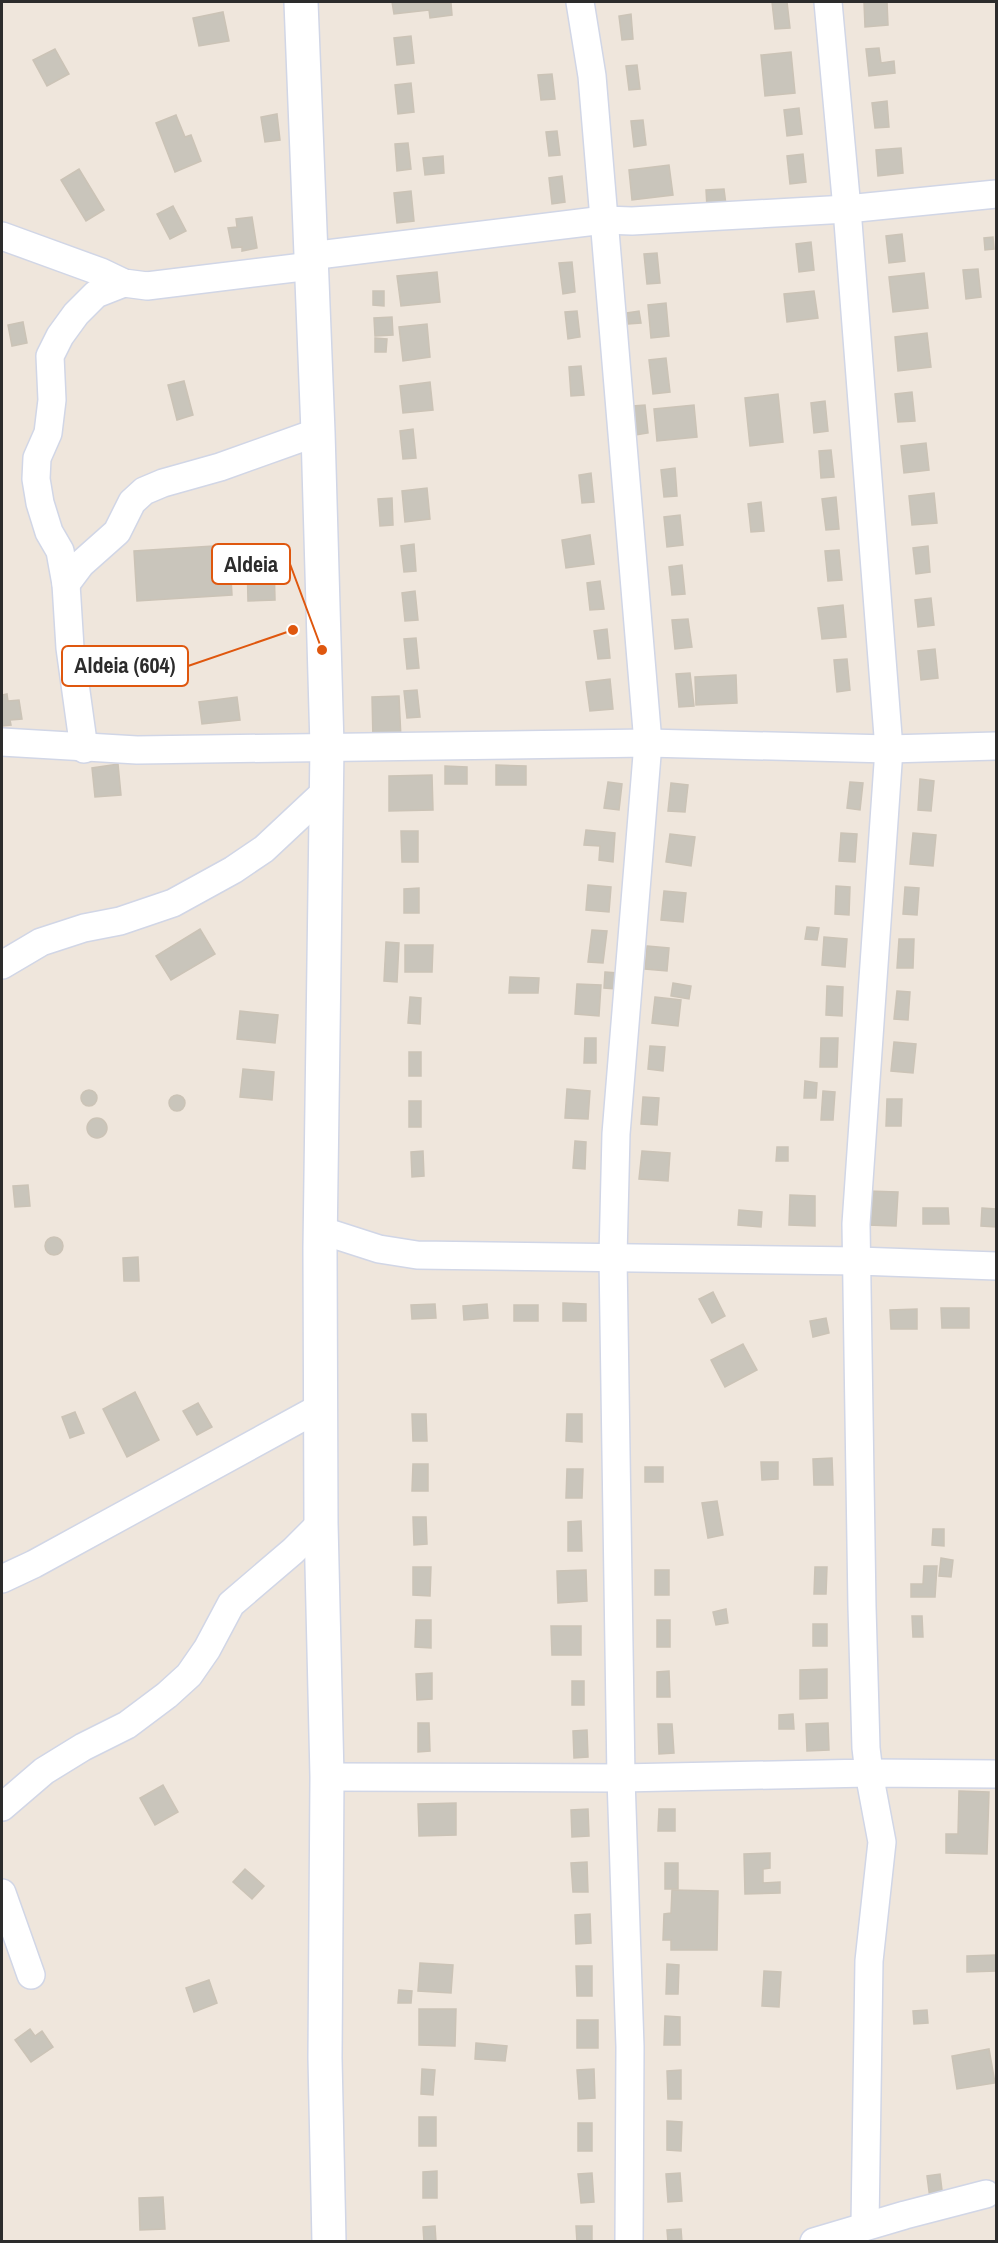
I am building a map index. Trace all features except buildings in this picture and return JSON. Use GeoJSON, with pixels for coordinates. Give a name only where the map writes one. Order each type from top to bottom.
{"type":"FeatureCollection","features":[{"type":"Feature","properties":{"kind":"street"},"geometry":{"type":"LineString","coordinates":[[301,2],[318,432],[327,746],[320,1230],[321,1522],[327,1777],[325,2058],[329,2241]]}},
{"type":"Feature","properties":{"kind":"street"},"geometry":{"type":"LineString","coordinates":[[580,2],[592,76],[648,743],[616,1134],[613,1257],[621,1778],[630,2047],[629,2241]]}},
{"type":"Feature","properties":{"kind":"street"},"geometry":{"type":"LineString","coordinates":[[828,2],[847,209],[889,749],[856,1224],[866,1748],[882,1842],[869,1961],[865,2226]]}},
{"type":"Feature","properties":{"kind":"street"},"geometry":{"type":"LineString","coordinates":[[2,236],[101,272],[124,284],[147,286],[604,220],[632,221],[847,209],[996,194]]}},
{"type":"Feature","properties":{"kind":"street"},"geometry":{"type":"LineString","coordinates":[[84,748],[70,648],[66,584],[60,551],[49,531],[40,503],[36,479],[37,458],[48,434],[52,400],[50,356],[60,336],[76,314],[96,294],[124,284]]}},
{"type":"Feature","properties":{"kind":"street"},"geometry":{"type":"LineString","coordinates":[[66,584],[81,564],[117,532],[132,502],[144,491],[318,432]]}},
{"type":"Feature","properties":{"kind":"street"},"geometry":{"type":"LineString","coordinates":[[2,742],[137,750],[648,743],[889,749],[996,746]]}},
{"type":"Feature","properties":{"kind":"street"},"geometry":{"type":"LineString","coordinates":[[2,965],[41,942],[84,928],[120,921],[173,903],[223,876],[264,849],[326,791]]}},
{"type":"Feature","properties":{"kind":"street"},"geometry":{"type":"LineString","coordinates":[[320,1230],[379,1249],[417,1255],[858,1261],[996,1266]]}},
{"type":"Feature","properties":{"kind":"street"},"geometry":{"type":"LineString","coordinates":[[2,1580],[321,1407]]}},
{"type":"Feature","properties":{"kind":"street"},"geometry":{"type":"LineString","coordinates":[[2,1807],[44,1771],[83,1747],[127,1725],[167,1695],[189,1675],[207,1649],[231,1604],[293,1551],[321,1522]]}},
{"type":"Feature","properties":{"kind":"street"},"geometry":{"type":"LineString","coordinates":[[327,1777],[621,1778],[869,1773],[996,1774]]}},
{"type":"Feature","properties":{"kind":"street"},"geometry":{"type":"LineString","coordinates":[[2,1893],[31,1975]]}},
{"type":"Feature","properties":{"kind":"street"},"geometry":{"type":"LineString","coordinates":[[814,2241],[986,2194]]}},
{"type":"Feature","properties":{"kind":"place","name":"Aldeia (604)"},"geometry":{"type":"Point","coordinates":[293,630]}},
{"type":"Feature","properties":{"kind":"place","name":"Aldeia"},"geometry":{"type":"Point","coordinates":[322,650]}}]}
